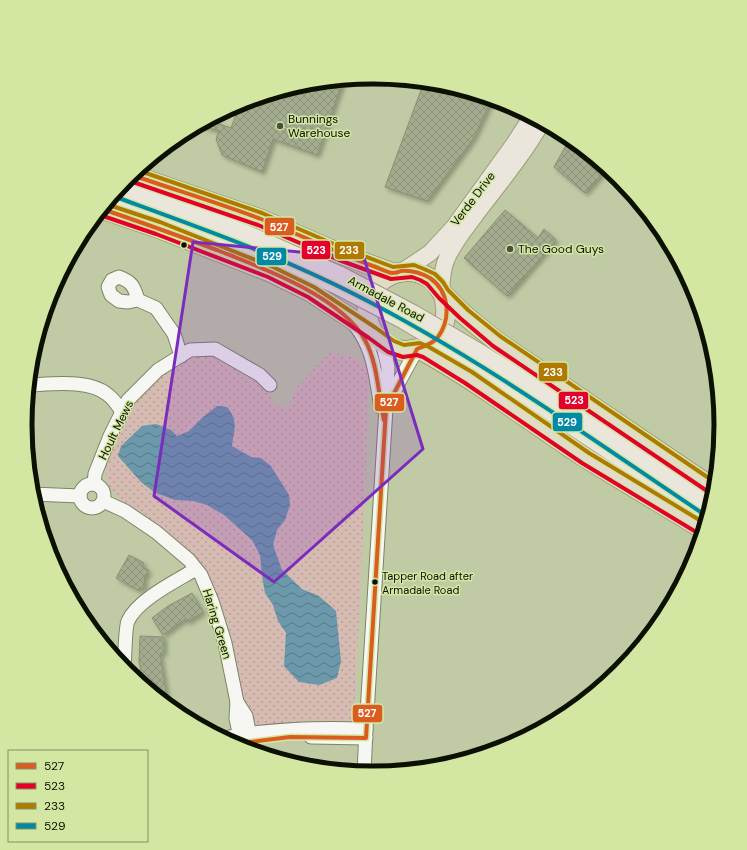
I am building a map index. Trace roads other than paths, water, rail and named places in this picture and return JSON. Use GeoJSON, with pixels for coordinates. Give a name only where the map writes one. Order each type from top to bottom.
{"type":"FeatureCollection","features":[{"type":"Feature","properties":{"kind":"highway","name":"Armadale Road"},"geometry":{"type":"LineString","coordinates":[[139,177],[260,219],[341,254],[398,272]]}},
{"type":"Feature","properties":{"kind":"highway"},"geometry":{"type":"LineString","coordinates":[[108,211],[158,228],[270,272],[311,292],[392,348],[398,350],[405,351],[418,349],[428,345],[437,338],[443,328],[446,317],[446,305],[442,292]]}},
{"type":"Feature","properties":{"kind":"highway"},"geometry":{"type":"LineString","coordinates":[[378,337],[368,322],[367,310],[369,298],[374,287],[383,279],[398,272],[413,271],[422,274],[431,279],[464,314],[496,341],[709,485]]}},
{"type":"Feature","properties":{"kind":"highway"},"geometry":{"type":"LineString","coordinates":[[418,349],[453,368],[596,465],[699,527]]}},
{"type":"Feature","properties":{"kind":"main road","name":"Verde Drive"},"geometry":{"type":"LineString","coordinates":[[398,272],[430,253],[454,227],[529,121]]}},
{"type":"Feature","properties":{"kind":"main road","name":"Verde Drive"},"geometry":{"type":"LineString","coordinates":[[442,292],[443,270],[447,258],[467,227],[506,174],[517,162],[539,126]]}},
{"type":"Feature","properties":{"kind":"main road","name":"Armadale Road"},"geometry":{"type":"LineString","coordinates":[[128,188],[246,232],[338,280],[404,321],[521,378],[706,502]]}},
{"type":"Feature","properties":{"kind":"main road","name":"Armadale Road"},"geometry":{"type":"LineString","coordinates":[[119,198],[338,280]]}},
{"type":"Feature","properties":{"kind":"main road","name":"Armadale Road"},"geometry":{"type":"LineString","coordinates":[[478,358],[532,400],[703,514]]}},
{"type":"Feature","properties":{"kind":"street"},"geometry":{"type":"LineString","coordinates":[[138,300],[156,308],[174,334],[181,356]]}},
{"type":"Feature","properties":{"kind":"street"},"geometry":{"type":"LineString","coordinates":[[349,318],[362,334],[370,350],[376,372],[378,393],[385,424]]}},
{"type":"Feature","properties":{"kind":"street"},"geometry":{"type":"LineString","coordinates":[[364,766],[388,367],[378,337]]}},
{"type":"Feature","properties":{"kind":"street","name":"Hoult Mews"},"geometry":{"type":"LineString","coordinates":[[94,484],[105,448],[128,400],[158,370],[190,350],[215,349],[260,375],[270,385]]}},
{"type":"Feature","properties":{"kind":"street"},"geometry":{"type":"LineString","coordinates":[[386,408],[418,349]]}},
{"type":"Feature","properties":{"kind":"street"},"geometry":{"type":"LineString","coordinates":[[35,385],[87,385],[108,394],[122,412]]}},
{"type":"Feature","properties":{"kind":"street"},"geometry":{"type":"LineString","coordinates":[[89,484],[94,484],[101,488],[104,495],[103,501],[97,507],[91,508],[83,504],[80,496],[82,489],[89,484]]}},
{"type":"Feature","properties":{"kind":"street"},"geometry":{"type":"LineString","coordinates":[[40,494],[80,496]]}},
{"type":"Feature","properties":{"kind":"street","name":"Haring Green"},"geometry":{"type":"LineString","coordinates":[[103,501],[125,511],[156,532],[189,560],[201,575],[214,608],[225,643],[237,702],[246,716],[243,739]]}},
{"type":"Feature","properties":{"kind":"street"},"geometry":{"type":"LineString","coordinates":[[125,658],[127,622],[137,609],[157,592],[196,569]]}},
{"type":"Feature","properties":{"kind":"street"},"geometry":{"type":"LineString","coordinates":[[243,739],[301,733],[366,733]]}},
{"type":"Feature","properties":{"kind":"water"},"geometry":{"type":"Polygon","coordinates":[[[217,406],[227,407],[233,417],[235,426],[232,446],[251,457],[261,458],[271,466],[289,495],[290,505],[285,520],[277,530],[273,545],[282,570],[302,589],[319,596],[336,611],[341,661],[337,678],[319,685],[299,682],[284,666],[286,633],[278,621],[273,605],[265,593],[260,555],[252,540],[224,515],[207,505],[193,501],[175,500],[154,492],[141,482],[118,456],[121,446],[142,426],[156,424],[171,430],[177,436],[189,431],[217,406]]]}},
{"type":"Feature","properties":{"kind":"place","name":"Bunnings Warehouse"},"geometry":{"type":"Point","coordinates":[280,126]}},
{"type":"Feature","properties":{"kind":"place","name":"The Good Guys"},"geometry":{"type":"Point","coordinates":[510,249]}},
{"type":"Feature","properties":{"kind":"place","name":"Tapper Road after Armadale Road"},"geometry":{"type":"Point","coordinates":[375,582]}}]}
